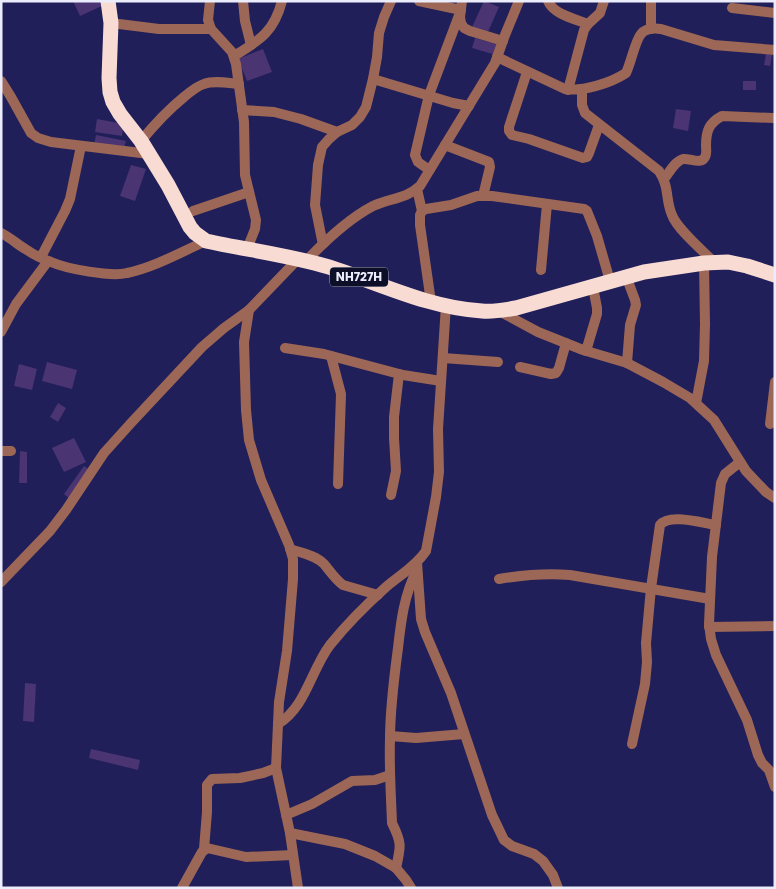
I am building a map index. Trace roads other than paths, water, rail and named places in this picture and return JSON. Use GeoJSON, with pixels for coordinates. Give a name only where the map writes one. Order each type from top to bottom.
{"type":"FeatureCollection","features":[{"type":"Feature","properties":{"kind":"highway"},"geometry":{"type":"LineString","coordinates":[[108,1],[111,23],[110,92],[113,102],[141,141],[168,185],[190,227],[195,234],[206,241]]}},
{"type":"Feature","properties":{"kind":"highway","name":"NH727H"},"geometry":{"type":"LineString","coordinates":[[206,241],[302,260],[336,269],[431,302],[484,312],[516,308],[626,276],[709,262],[728,262],[775,275]]}},
{"type":"Feature","properties":{"kind":"street"},"geometry":{"type":"LineString","coordinates":[[210,1],[208,20],[211,29],[232,52],[239,84],[244,122],[245,175],[256,220],[255,229],[247,249]]}},
{"type":"Feature","properties":{"kind":"street"},"geometry":{"type":"LineString","coordinates":[[243,1],[245,21],[251,45]]}},
{"type":"Feature","properties":{"kind":"street"},"geometry":{"type":"LineString","coordinates":[[234,56],[270,30],[282,1]]}},
{"type":"Feature","properties":{"kind":"street"},"geometry":{"type":"LineString","coordinates":[[324,243],[315,205],[318,165],[322,147],[337,132],[352,125],[366,107],[373,79],[380,33],[391,1]]}},
{"type":"Feature","properties":{"kind":"street"},"geometry":{"type":"LineString","coordinates":[[419,1],[461,6]]}},
{"type":"Feature","properties":{"kind":"street"},"geometry":{"type":"LineString","coordinates":[[1,582],[50,531],[104,453],[202,347],[224,328],[250,310],[302,260],[352,218],[374,206],[406,196],[420,186],[495,63],[519,1]]}},
{"type":"Feature","properties":{"kind":"street"},"geometry":{"type":"LineString","coordinates":[[548,1],[551,8],[557,12],[588,24]]}},
{"type":"Feature","properties":{"kind":"street"},"geometry":{"type":"LineString","coordinates":[[568,90],[584,30],[600,14],[604,1]]}},
{"type":"Feature","properties":{"kind":"street"},"geometry":{"type":"LineString","coordinates":[[651,1],[651,29]]}},
{"type":"Feature","properties":{"kind":"street"},"geometry":{"type":"LineString","coordinates":[[461,6],[461,24],[464,28],[503,41]]}},
{"type":"Feature","properties":{"kind":"street"},"geometry":{"type":"LineString","coordinates":[[430,169],[428,170],[418,162],[414,155],[429,95],[461,6]]}},
{"type":"Feature","properties":{"kind":"street"},"geometry":{"type":"LineString","coordinates":[[732,8],[775,13]]}},
{"type":"Feature","properties":{"kind":"street"},"geometry":{"type":"LineString","coordinates":[[111,23],[159,29],[211,29]]}},
{"type":"Feature","properties":{"kind":"street"},"geometry":{"type":"LineString","coordinates":[[497,58],[568,90],[582,90],[608,82],[626,73],[642,33],[654,28],[714,45],[775,50]]}},
{"type":"Feature","properties":{"kind":"street"},"geometry":{"type":"LineString","coordinates":[[527,72],[509,127],[512,135],[583,158],[587,157],[589,153],[599,125]]}},
{"type":"Feature","properties":{"kind":"street"},"geometry":{"type":"LineString","coordinates":[[373,79],[469,106]]}},
{"type":"Feature","properties":{"kind":"street"},"geometry":{"type":"LineString","coordinates":[[1,81],[32,133],[38,138],[51,142],[149,154]]}},
{"type":"Feature","properties":{"kind":"street"},"geometry":{"type":"LineString","coordinates":[[141,141],[168,110],[194,89],[211,82],[239,84]]}},
{"type":"Feature","properties":{"kind":"street"},"geometry":{"type":"LineString","coordinates":[[582,90],[582,109],[585,113],[659,171],[668,191],[673,218],[709,262],[704,361],[696,403]]}},
{"type":"Feature","properties":{"kind":"street"},"geometry":{"type":"LineString","coordinates":[[242,110],[274,112],[337,132]]}},
{"type":"Feature","properties":{"kind":"street"},"geometry":{"type":"LineString","coordinates":[[664,180],[680,160],[703,160],[706,154],[708,129],[717,118],[722,116],[772,118]]}},
{"type":"Feature","properties":{"kind":"street"},"geometry":{"type":"LineString","coordinates":[[445,145],[489,162],[490,167],[483,196]]}},
{"type":"Feature","properties":{"kind":"street"},"geometry":{"type":"LineString","coordinates":[[1,332],[44,259],[70,199],[81,146]]}},
{"type":"Feature","properties":{"kind":"street"},"geometry":{"type":"LineString","coordinates":[[417,189],[422,212],[420,215],[420,225],[431,302]]}},
{"type":"Feature","properties":{"kind":"street"},"geometry":{"type":"LineString","coordinates":[[193,211],[249,192]]}},
{"type":"Feature","properties":{"kind":"street"},"geometry":{"type":"LineString","coordinates":[[422,212],[426,209],[451,205],[477,196],[492,196],[582,208],[587,211],[597,236],[610,281]]}},
{"type":"Feature","properties":{"kind":"street"},"geometry":{"type":"LineString","coordinates":[[541,270],[547,204]]}},
{"type":"Feature","properties":{"kind":"street"},"geometry":{"type":"LineString","coordinates":[[1,233],[52,263],[106,274],[126,274],[160,262],[206,241]]}},
{"type":"Feature","properties":{"kind":"street"},"geometry":{"type":"LineString","coordinates":[[626,276],[636,305],[630,325],[628,363]]}},
{"type":"Feature","properties":{"kind":"street"},"geometry":{"type":"LineString","coordinates":[[586,351],[598,308],[593,287]]}},
{"type":"Feature","properties":{"kind":"street"},"geometry":{"type":"LineString","coordinates":[[396,868],[400,841],[392,823],[390,775],[390,736],[394,680],[401,619],[417,566],[426,551],[438,484],[438,429],[446,305]]}},
{"type":"Feature","properties":{"kind":"street"},"geometry":{"type":"LineString","coordinates":[[250,310],[244,342],[249,440],[261,480],[293,559],[293,579],[286,651],[279,702],[276,768],[290,833],[298,888]]}},
{"type":"Feature","properties":{"kind":"street"},"geometry":{"type":"LineString","coordinates":[[499,311],[538,332],[586,351],[628,363],[690,398],[714,420],[752,478],[775,498]]}},
{"type":"Feature","properties":{"kind":"street"},"geometry":{"type":"LineString","coordinates":[[520,367],[551,374],[556,373],[566,343]]}},
{"type":"Feature","properties":{"kind":"street"},"geometry":{"type":"LineString","coordinates":[[285,348],[331,356],[399,374],[441,381]]}},
{"type":"Feature","properties":{"kind":"street"},"geometry":{"type":"LineString","coordinates":[[331,356],[341,394],[338,484]]}},
{"type":"Feature","properties":{"kind":"street"},"geometry":{"type":"LineString","coordinates":[[443,358],[498,362]]}},
{"type":"Feature","properties":{"kind":"street"},"geometry":{"type":"LineString","coordinates":[[390,494],[396,471],[394,417],[399,374]]}},
{"type":"Feature","properties":{"kind":"street"},"geometry":{"type":"LineString","coordinates":[[770,424],[775,382]]}},
{"type":"Feature","properties":{"kind":"street"},"geometry":{"type":"LineString","coordinates":[[740,462],[725,474],[721,483],[712,557],[709,627],[716,656],[747,720],[758,755],[762,763],[769,770],[775,787]]}},
{"type":"Feature","properties":{"kind":"street"},"geometry":{"type":"LineString","coordinates":[[632,744],[647,672],[646,643],[651,588],[660,525],[663,522],[674,519],[716,525]]}},
{"type":"Feature","properties":{"kind":"street"},"geometry":{"type":"LineString","coordinates":[[290,550],[308,554],[322,562],[338,582],[343,585],[378,595]]}},
{"type":"Feature","properties":{"kind":"street"},"geometry":{"type":"LineString","coordinates":[[278,724],[297,708],[319,662],[329,646],[378,595],[417,566]]}},
{"type":"Feature","properties":{"kind":"street"},"geometry":{"type":"LineString","coordinates":[[417,566],[421,619],[451,693],[492,815],[500,833],[508,843],[534,854],[543,861],[554,875],[558,888]]}},
{"type":"Feature","properties":{"kind":"street"},"geometry":{"type":"LineString","coordinates":[[499,579],[520,575],[555,574],[710,599]]}},
{"type":"Feature","properties":{"kind":"street"},"geometry":{"type":"LineString","coordinates":[[709,627],[775,626]]}},
{"type":"Feature","properties":{"kind":"street"},"geometry":{"type":"LineString","coordinates":[[390,736],[416,738],[464,734]]}},
{"type":"Feature","properties":{"kind":"street"},"geometry":{"type":"LineString","coordinates":[[182,888],[204,849],[209,781],[212,779],[251,776],[276,768]]}},
{"type":"Feature","properties":{"kind":"street"},"geometry":{"type":"LineString","coordinates":[[286,815],[312,804],[352,781],[375,780],[390,775]]}},
{"type":"Feature","properties":{"kind":"street"},"geometry":{"type":"LineString","coordinates":[[290,833],[345,844],[375,856],[396,868],[411,888]]}},
{"type":"Feature","properties":{"kind":"street"},"geometry":{"type":"LineString","coordinates":[[204,849],[210,848],[246,857],[294,855]]}}]}
